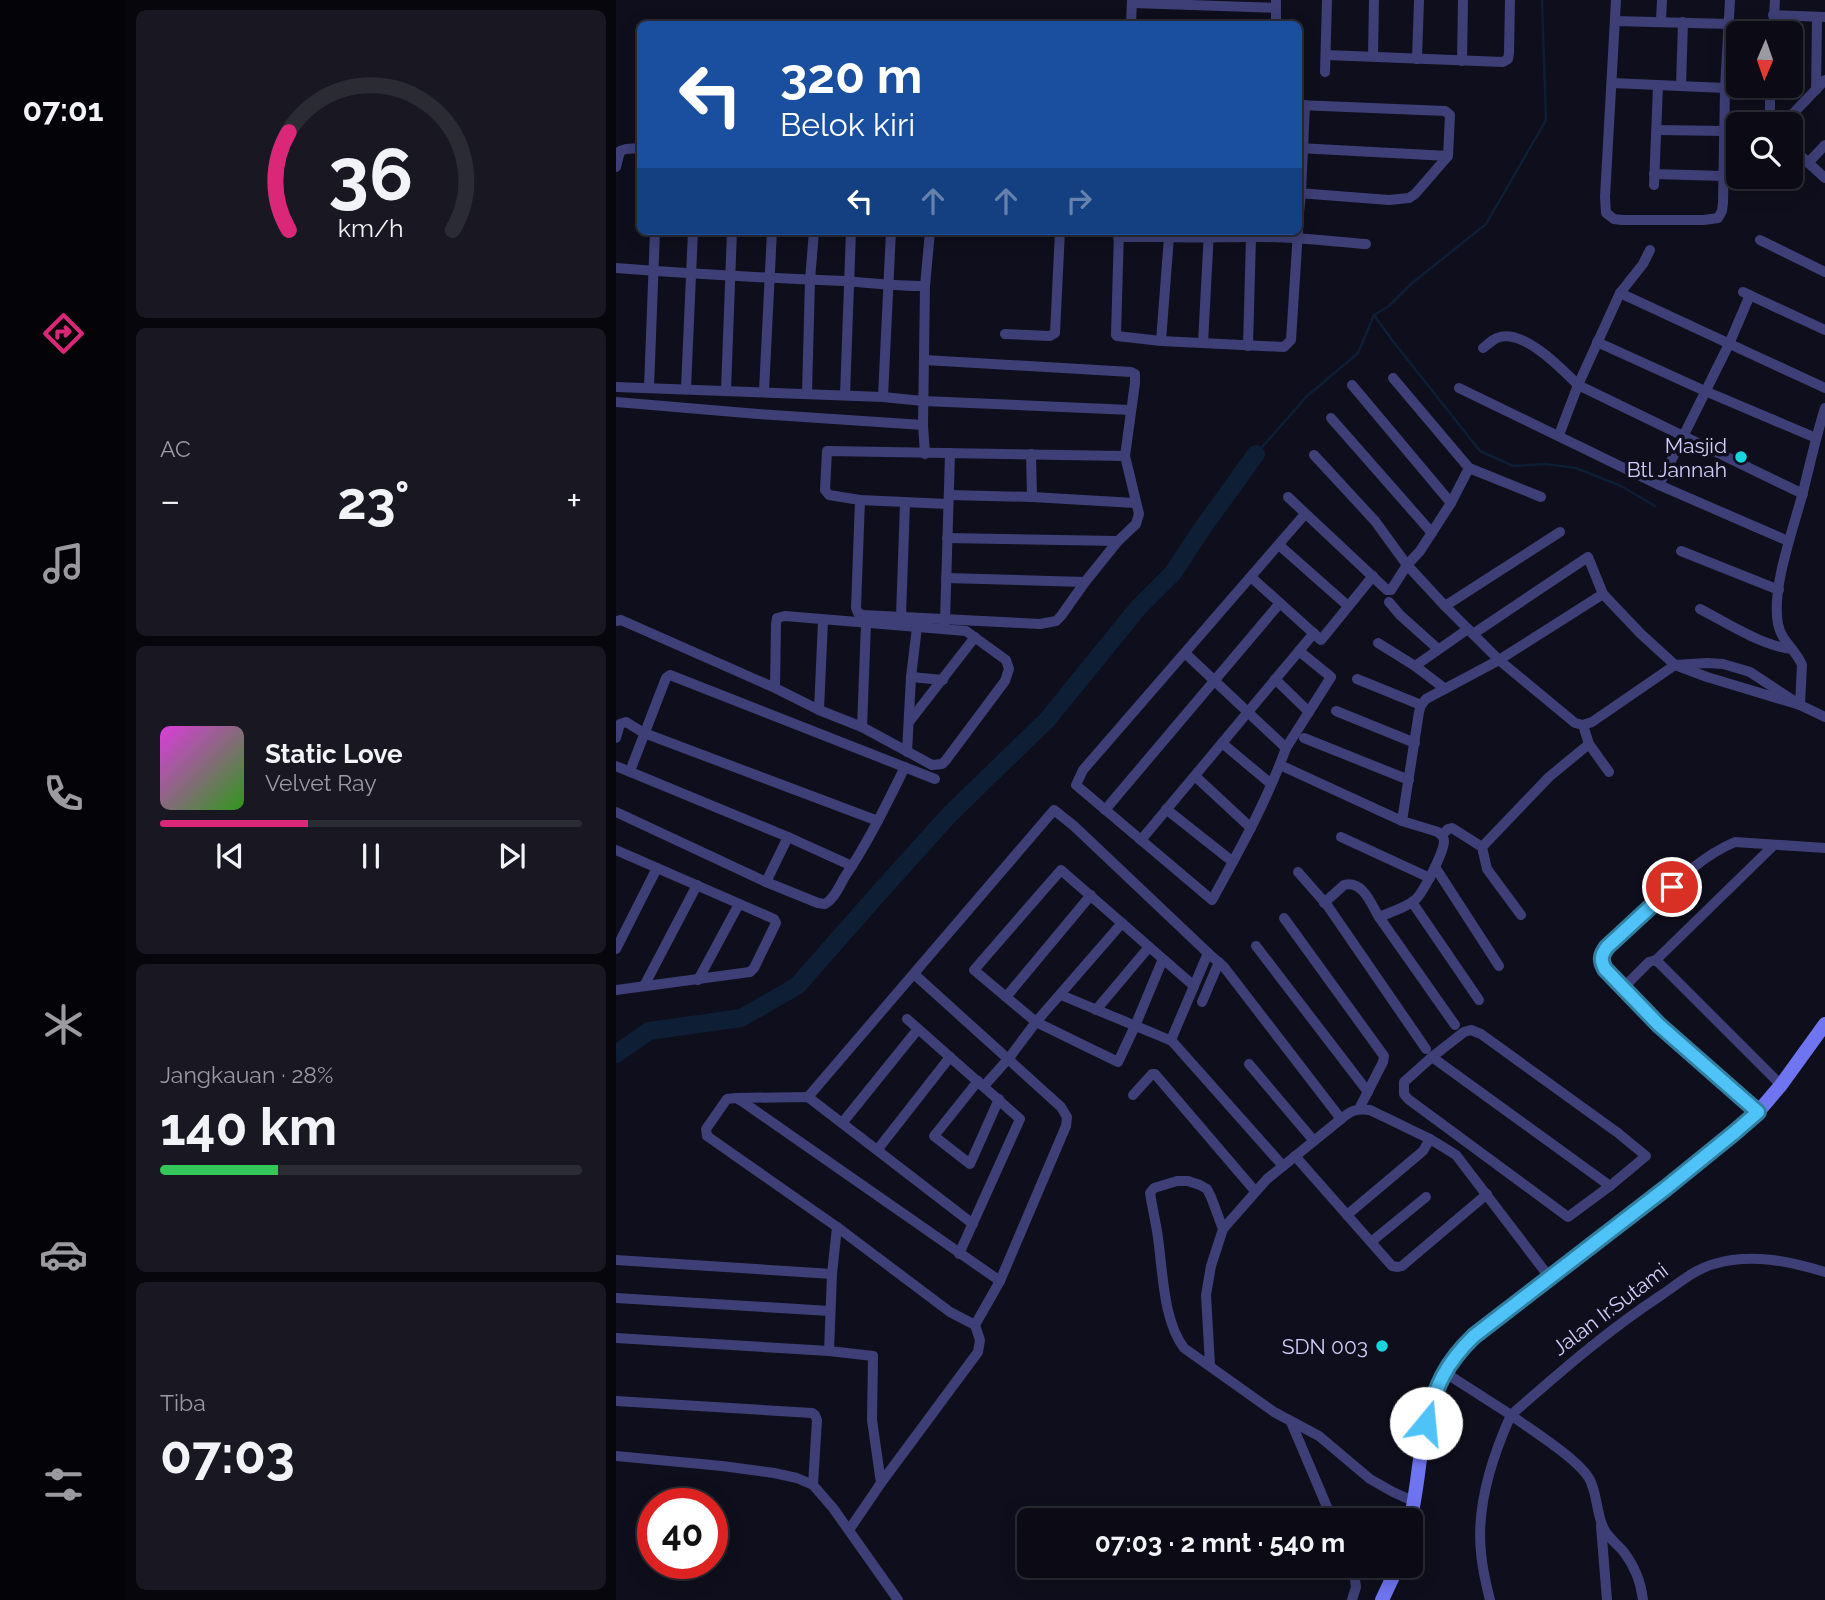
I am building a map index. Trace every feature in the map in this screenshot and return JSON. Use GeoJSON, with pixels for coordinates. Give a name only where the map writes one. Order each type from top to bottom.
{"type":"FeatureCollection","features":[{"type":"Feature","properties":{"kind":"street"},"geometry":{"type":"LineString","coordinates":[[1325,72],[1327,0]]}},
{"type":"Feature","properties":{"kind":"street"},"geometry":{"type":"LineString","coordinates":[[1373,56],[1374,0]]}},
{"type":"Feature","properties":{"kind":"street"},"geometry":{"type":"LineString","coordinates":[[1417,59],[1419,0]]}},
{"type":"Feature","properties":{"kind":"street"},"geometry":{"type":"LineString","coordinates":[[1462,61],[1463,0]]}},
{"type":"Feature","properties":{"kind":"street"},"geometry":{"type":"LineString","coordinates":[[1326,55],[1499,63],[1508,59],[1510,0]]}},
{"type":"Feature","properties":{"kind":"street"},"geometry":{"type":"LineString","coordinates":[[1616,0],[1605,197],[1608,216],[1622,220],[1718,218],[1722,211],[1724,176],[1726,75]]}},
{"type":"Feature","properties":{"kind":"street"},"geometry":{"type":"LineString","coordinates":[[1661,21],[1662,0]]}},
{"type":"Feature","properties":{"kind":"street"},"geometry":{"type":"LineString","coordinates":[[1730,0],[1730,21]]}},
{"type":"Feature","properties":{"kind":"street"},"geometry":{"type":"LineString","coordinates":[[1773,21],[1775,0]]}},
{"type":"Feature","properties":{"kind":"street"},"geometry":{"type":"LineString","coordinates":[[1131,21],[1132,1],[1276,4]]}},
{"type":"Feature","properties":{"kind":"street"},"geometry":{"type":"LineString","coordinates":[[1773,15],[1821,17],[1816,90]]}},
{"type":"Feature","properties":{"kind":"street"},"geometry":{"type":"LineString","coordinates":[[1615,21],[1726,24]]}},
{"type":"Feature","properties":{"kind":"street"},"geometry":{"type":"LineString","coordinates":[[1681,86],[1683,22]]}},
{"type":"Feature","properties":{"kind":"street"},"geometry":{"type":"LineString","coordinates":[[1795,112],[1825,80]]}},
{"type":"Feature","properties":{"kind":"street"},"geometry":{"type":"LineString","coordinates":[[1612,83],[1725,88]]}},
{"type":"Feature","properties":{"kind":"street"},"geometry":{"type":"LineString","coordinates":[[1658,86],[1654,180],[1724,176]]}},
{"type":"Feature","properties":{"kind":"street"},"geometry":{"type":"LineString","coordinates":[[1302,105],[1445,111],[1450,115],[1448,156],[1409,198],[1389,200],[1302,193]]}},
{"type":"Feature","properties":{"kind":"street"},"geometry":{"type":"LineString","coordinates":[[1657,130],[1725,131]]}},
{"type":"Feature","properties":{"kind":"street"},"geometry":{"type":"LineString","coordinates":[[1808,163],[1825,145]]}},
{"type":"Feature","properties":{"kind":"street"},"geometry":{"type":"LineString","coordinates":[[616,167],[620,151],[637,148]]}},
{"type":"Feature","properties":{"kind":"street"},"geometry":{"type":"LineString","coordinates":[[1302,148],[1448,156]]}},
{"type":"Feature","properties":{"kind":"street"},"geometry":{"type":"LineString","coordinates":[[1803,158],[1825,178]]}},
{"type":"Feature","properties":{"kind":"street"},"geometry":{"type":"LineString","coordinates":[[649,388],[655,235]]}},
{"type":"Feature","properties":{"kind":"street"},"geometry":{"type":"LineString","coordinates":[[685,388],[693,235]]}},
{"type":"Feature","properties":{"kind":"street"},"geometry":{"type":"LineString","coordinates":[[726,390],[732,235]]}},
{"type":"Feature","properties":{"kind":"street"},"geometry":{"type":"LineString","coordinates":[[764,391],[772,235]]}},
{"type":"Feature","properties":{"kind":"street"},"geometry":{"type":"LineString","coordinates":[[807,393],[814,235]]}},
{"type":"Feature","properties":{"kind":"street"},"geometry":{"type":"LineString","coordinates":[[845,395],[851,235]]}},
{"type":"Feature","properties":{"kind":"street"},"geometry":{"type":"LineString","coordinates":[[883,397],[891,235]]}},
{"type":"Feature","properties":{"kind":"street"},"geometry":{"type":"LineString","coordinates":[[925,454],[925,286],[930,235]]}},
{"type":"Feature","properties":{"kind":"street"},"geometry":{"type":"LineString","coordinates":[[1005,334],[1050,336],[1055,333],[1060,235]]}},
{"type":"Feature","properties":{"kind":"street"},"geometry":{"type":"LineString","coordinates":[[1119,235],[1116,335],[1161,341],[1284,347],[1291,340],[1297,235]]}},
{"type":"Feature","properties":{"kind":"street"},"geometry":{"type":"LineString","coordinates":[[1136,235],[1297,235],[1366,244]]}},
{"type":"Feature","properties":{"kind":"street"},"geometry":{"type":"LineString","coordinates":[[1203,343],[1208,235]]}},
{"type":"Feature","properties":{"kind":"street"},"geometry":{"type":"LineString","coordinates":[[1161,341],[1169,237]]}},
{"type":"Feature","properties":{"kind":"street"},"geometry":{"type":"LineString","coordinates":[[1248,346],[1251,237]]}},
{"type":"Feature","properties":{"kind":"street"},"geometry":{"type":"LineString","coordinates":[[1760,240],[1825,272]]}},
{"type":"Feature","properties":{"kind":"street"},"geometry":{"type":"LineString","coordinates":[[1559,435],[1578,385],[1620,293],[1643,264],[1650,250]]}},
{"type":"Feature","properties":{"kind":"street"},"geometry":{"type":"LineString","coordinates":[[616,268],[692,275],[925,286]]}},
{"type":"Feature","properties":{"kind":"street"},"geometry":{"type":"LineString","coordinates":[[1620,293],[1825,388]]}},
{"type":"Feature","properties":{"kind":"street"},"geometry":{"type":"LineString","coordinates":[[1659,485],[1729,344],[1746,294],[1825,330]]}},
{"type":"Feature","properties":{"kind":"street"},"geometry":{"type":"LineString","coordinates":[[1483,348],[1497,337],[1522,340],[1553,359],[1578,385],[1803,494]]}},
{"type":"Feature","properties":{"kind":"street"},"geometry":{"type":"LineString","coordinates":[[1597,342],[1816,438]]}},
{"type":"Feature","properties":{"kind":"street"},"geometry":{"type":"LineString","coordinates":[[775,688],[778,618],[785,616],[823,621],[917,626],[945,623],[1052,622],[1061,616],[1118,541],[1138,521],[1139,514],[1125,456],[1136,377],[1131,372],[925,360]]}},
{"type":"Feature","properties":{"kind":"street"},"geometry":{"type":"LineString","coordinates":[[1393,378],[1469,468],[1541,497]]}},
{"type":"Feature","properties":{"kind":"street"},"geometry":{"type":"LineString","coordinates":[[1352,385],[1451,503]]}},
{"type":"Feature","properties":{"kind":"street"},"geometry":{"type":"LineString","coordinates":[[616,387],[764,391],[1131,410]]}},
{"type":"Feature","properties":{"kind":"street"},"geometry":{"type":"LineString","coordinates":[[1459,388],[1659,485],[1788,541]]}},
{"type":"Feature","properties":{"kind":"street"},"geometry":{"type":"LineString","coordinates":[[616,402],[923,425]]}},
{"type":"Feature","properties":{"kind":"street"},"geometry":{"type":"LineString","coordinates":[[1800,705],[1802,665],[1781,635],[1777,612],[1788,541],[1825,408]]}},
{"type":"Feature","properties":{"kind":"street"},"geometry":{"type":"LineString","coordinates":[[1331,418],[1432,533]]}},
{"type":"Feature","properties":{"kind":"street"},"geometry":{"type":"LineString","coordinates":[[1125,456],[827,451],[825,486],[827,493],[832,496],[905,503],[1032,497],[1135,503]]}},
{"type":"Feature","properties":{"kind":"street"},"geometry":{"type":"LineString","coordinates":[[945,623],[950,453]]}},
{"type":"Feature","properties":{"kind":"street"},"geometry":{"type":"LineString","coordinates":[[1031,454],[1032,497]]}},
{"type":"Feature","properties":{"kind":"street"},"geometry":{"type":"LineString","coordinates":[[1314,455],[1375,521],[1407,565],[1445,606],[1499,660],[1575,723],[1583,725],[1592,722],[1675,665],[1707,663],[1736,667],[1760,677],[1800,705],[1825,717]]}},
{"type":"Feature","properties":{"kind":"street"},"geometry":{"type":"LineString","coordinates":[[1288,496],[1383,588],[1391,590],[1432,533],[1469,468]]}},
{"type":"Feature","properties":{"kind":"street"},"geometry":{"type":"LineString","coordinates":[[616,621],[862,727],[927,764],[942,764],[1005,681],[1009,669],[1006,660],[966,631],[945,623],[901,616],[863,615],[857,611],[860,500]]}},
{"type":"Feature","properties":{"kind":"street"},"geometry":{"type":"LineString","coordinates":[[901,616],[905,503]]}},
{"type":"Feature","properties":{"kind":"street"},"geometry":{"type":"LineString","coordinates":[[1299,651],[1331,677],[1286,748],[1251,828],[1212,900],[1076,785],[1083,771],[1306,514]]}},
{"type":"Feature","properties":{"kind":"street"},"geometry":{"type":"LineString","coordinates":[[1445,606],[1560,532]]}},
{"type":"Feature","properties":{"kind":"street"},"geometry":{"type":"LineString","coordinates":[[947,538],[1118,541]]}},
{"type":"Feature","properties":{"kind":"street"},"geometry":{"type":"LineString","coordinates":[[1279,545],[1348,606]]}},
{"type":"Feature","properties":{"kind":"street"},"geometry":{"type":"LineString","coordinates":[[1681,551],[1779,590]]}},
{"type":"Feature","properties":{"kind":"street"},"geometry":{"type":"LineString","coordinates":[[1415,666],[1438,649],[1471,632],[1588,557],[1603,594],[1675,665],[1739,688],[1800,705]]}},
{"type":"Feature","properties":{"kind":"street"},"geometry":{"type":"LineString","coordinates":[[1251,577],[1321,640],[1373,576]]}},
{"type":"Feature","properties":{"kind":"street"},"geometry":{"type":"LineString","coordinates":[[946,578],[1085,582]]}},
{"type":"Feature","properties":{"kind":"street"},"geometry":{"type":"LineString","coordinates":[[1402,821],[1421,705],[1431,695],[1499,660],[1603,594]]}},
{"type":"Feature","properties":{"kind":"street"},"geometry":{"type":"LineString","coordinates":[[1389,602],[1438,649]]}},
{"type":"Feature","properties":{"kind":"street"},"geometry":{"type":"LineString","coordinates":[[1105,810],[1280,603]]}},
{"type":"Feature","properties":{"kind":"street"},"geometry":{"type":"LineString","coordinates":[[1700,609],[1760,640],[1792,649]]}},
{"type":"Feature","properties":{"kind":"street"},"geometry":{"type":"LineString","coordinates":[[819,710],[823,621]]}},
{"type":"Feature","properties":{"kind":"street"},"geometry":{"type":"LineString","coordinates":[[862,727],[866,624]]}},
{"type":"Feature","properties":{"kind":"street"},"geometry":{"type":"LineString","coordinates":[[907,752],[917,626]]}},
{"type":"Feature","properties":{"kind":"street"},"geometry":{"type":"LineString","coordinates":[[1141,840],[1314,633]]}},
{"type":"Feature","properties":{"kind":"street"},"geometry":{"type":"LineString","coordinates":[[909,722],[975,637]]}},
{"type":"Feature","properties":{"kind":"street"},"geometry":{"type":"LineString","coordinates":[[1378,643],[1444,688]]}},
{"type":"Feature","properties":{"kind":"street"},"geometry":{"type":"LineString","coordinates":[[1185,653],[1286,748]]}},
{"type":"Feature","properties":{"kind":"street"},"geometry":{"type":"LineString","coordinates":[[630,771],[666,678],[670,675],[935,779]]}},
{"type":"Feature","properties":{"kind":"street"},"geometry":{"type":"LineString","coordinates":[[911,677],[943,680]]}},
{"type":"Feature","properties":{"kind":"street"},"geometry":{"type":"LineString","coordinates":[[1275,679],[1309,712]]}},
{"type":"Feature","properties":{"kind":"street"},"geometry":{"type":"LineString","coordinates":[[1357,679],[1421,705]]}},
{"type":"Feature","properties":{"kind":"street"},"geometry":{"type":"LineString","coordinates":[[1336,711],[1415,743]]}},
{"type":"Feature","properties":{"kind":"street"},"geometry":{"type":"LineString","coordinates":[[616,738],[620,724],[624,722],[644,733],[878,821]]}},
{"type":"Feature","properties":{"kind":"street"},"geometry":{"type":"LineString","coordinates":[[1583,725],[1589,744],[1609,772]]}},
{"type":"Feature","properties":{"kind":"street"},"geometry":{"type":"LineString","coordinates":[[1304,738],[1409,779]]}},
{"type":"Feature","properties":{"kind":"street"},"geometry":{"type":"LineString","coordinates":[[1222,743],[1271,783]]}},
{"type":"Feature","properties":{"kind":"street"},"geometry":{"type":"LineString","coordinates":[[1482,847],[1549,777],[1589,744]]}},
{"type":"Feature","properties":{"kind":"street"},"geometry":{"type":"LineString","coordinates":[[1280,765],[1402,821],[1442,835],[1443,844],[1432,873],[1419,896],[1379,917]]}},
{"type":"Feature","properties":{"kind":"street"},"geometry":{"type":"LineString","coordinates":[[616,766],[852,866]]}},
{"type":"Feature","properties":{"kind":"street"},"geometry":{"type":"LineString","coordinates":[[616,812],[766,882],[818,904],[825,904],[852,866],[905,767]]}},
{"type":"Feature","properties":{"kind":"street"},"geometry":{"type":"LineString","coordinates":[[1195,776],[1251,828]]}},
{"type":"Feature","properties":{"kind":"street"},"geometry":{"type":"LineString","coordinates":[[1167,809],[1233,862]]}},
{"type":"Feature","properties":{"kind":"street"},"geometry":{"type":"LineString","coordinates":[[808,1097],[1054,810],[1219,962],[1341,1119]]}},
{"type":"Feature","properties":{"kind":"street"},"geometry":{"type":"LineString","coordinates":[[1442,835],[1452,828],[1482,847],[1487,869],[1521,915]]}},
{"type":"Feature","properties":{"kind":"street"},"geometry":{"type":"LineString","coordinates":[[766,882],[788,837]]}},
{"type":"Feature","properties":{"kind":"street"},"geometry":{"type":"LineString","coordinates":[[1340,838],[1432,873],[1499,966]]}},
{"type":"Feature","properties":{"kind":"street"},"geometry":{"type":"LineString","coordinates":[[1758,1112],[1659,1025],[1605,969],[1602,953],[1701,861],[1735,842],[1825,848]]}},
{"type":"Feature","properties":{"kind":"street"},"geometry":{"type":"LineString","coordinates":[[1623,988],[1649,962],[1656,960],[1773,846]]}},
{"type":"Feature","properties":{"kind":"street"},"geometry":{"type":"LineString","coordinates":[[616,850],[776,922],[750,972],[616,990]]}},
{"type":"Feature","properties":{"kind":"street"},"geometry":{"type":"LineString","coordinates":[[616,949],[657,868]]}},
{"type":"Feature","properties":{"kind":"street"},"geometry":{"type":"LineString","coordinates":[[1163,959],[1118,1062],[1036,1022],[974,970],[1061,870],[1194,986]]}},
{"type":"Feature","properties":{"kind":"street"},"geometry":{"type":"LineString","coordinates":[[1298,872],[1317,892],[1429,1053],[1610,1186]]}},
{"type":"Feature","properties":{"kind":"street"},"geometry":{"type":"LineString","coordinates":[[1324,903],[1344,885],[1356,884],[1361,888],[1455,1025]]}},
{"type":"Feature","properties":{"kind":"street"},"geometry":{"type":"LineString","coordinates":[[644,986],[696,885]]}},
{"type":"Feature","properties":{"kind":"street"},"geometry":{"type":"LineString","coordinates":[[1006,997],[1091,895]]}},
{"type":"Feature","properties":{"kind":"street"},"geometry":{"type":"LineString","coordinates":[[1412,902],[1479,1000]]}},
{"type":"Feature","properties":{"kind":"street"},"geometry":{"type":"LineString","coordinates":[[698,980],[739,904]]}},
{"type":"Feature","properties":{"kind":"street"},"geometry":{"type":"LineString","coordinates":[[1284,918],[1384,1056],[1359,1109]]}},
{"type":"Feature","properties":{"kind":"street"},"geometry":{"type":"LineString","coordinates":[[999,1099],[970,1164],[934,1136],[981,1083],[1009,1058],[1036,1022],[1122,923]]}},
{"type":"Feature","properties":{"kind":"street"},"geometry":{"type":"LineString","coordinates":[[1256,946],[1368,1092]]}},
{"type":"Feature","properties":{"kind":"street"},"geometry":{"type":"LineString","coordinates":[[1096,1010],[1149,947]]}},
{"type":"Feature","properties":{"kind":"street"},"geometry":{"type":"LineString","coordinates":[[1172,1041],[1208,953]]}},
{"type":"Feature","properties":{"kind":"street"},"geometry":{"type":"LineString","coordinates":[[1656,960],[1781,1085]]}},
{"type":"Feature","properties":{"kind":"street"},"geometry":{"type":"LineString","coordinates":[[1202,1002],[1219,962]]}},
{"type":"Feature","properties":{"kind":"street"},"geometry":{"type":"LineString","coordinates":[[849,1531],[881,1483],[978,1352],[979,1340],[975,1325],[1000,1281],[1068,1117],[1061,1107],[1009,1058],[914,974]]}},
{"type":"Feature","properties":{"kind":"street"},"geometry":{"type":"LineString","coordinates":[[1061,995],[1172,1041],[1283,1166]]}},
{"type":"Feature","properties":{"kind":"street"},"geometry":{"type":"LineString","coordinates":[[907,1019],[1020,1119],[959,1254]]}},
{"type":"Feature","properties":{"kind":"street"},"geometry":{"type":"LineString","coordinates":[[1413,1508],[1431,1403],[1444,1372],[1461,1349],[1758,1112],[1825,1024]]}},
{"type":"Feature","properties":{"kind":"street"},"geometry":{"type":"LineString","coordinates":[[843,1122],[918,1029]]}},
{"type":"Feature","properties":{"kind":"street"},"geometry":{"type":"LineString","coordinates":[[1471,1030],[1481,1034],[1646,1156],[1567,1217],[1408,1099],[1404,1094],[1404,1082],[1429,1053],[1464,1032],[1471,1030]]}},
{"type":"Feature","properties":{"kind":"street"},"geometry":{"type":"LineString","coordinates":[[878,1149],[950,1057]]}},
{"type":"Feature","properties":{"kind":"street"},"geometry":{"type":"LineString","coordinates":[[1249,1064],[1314,1141]]}},
{"type":"Feature","properties":{"kind":"street"},"geometry":{"type":"LineString","coordinates":[[1133,1094],[1155,1074],[1255,1191]]}},
{"type":"Feature","properties":{"kind":"street"},"geometry":{"type":"LineString","coordinates":[[973,1224],[808,1097],[727,1099],[706,1129],[708,1136],[837,1227],[950,1312],[975,1325]]}},
{"type":"Feature","properties":{"kind":"street"},"geometry":{"type":"LineString","coordinates":[[736,1098],[1000,1281]]}},
{"type":"Feature","properties":{"kind":"street"},"geometry":{"type":"LineString","coordinates":[[1210,1365],[1206,1295],[1211,1266],[1223,1229],[1255,1191],[1283,1166],[1349,1112],[1359,1109],[1379,1114],[1430,1139],[1456,1156],[1550,1278]]}},
{"type":"Feature","properties":{"kind":"street"},"geometry":{"type":"LineString","coordinates":[[1347,1215],[1423,1151],[1430,1139]]}},
{"type":"Feature","properties":{"kind":"street"},"geometry":{"type":"LineString","coordinates":[[1295,1156],[1392,1266],[1402,1266],[1487,1194]]}},
{"type":"Feature","properties":{"kind":"street"},"geometry":{"type":"LineString","coordinates":[[1223,1229],[1207,1189],[1200,1185],[1177,1181],[1151,1191],[1165,1290],[1174,1329],[1184,1348],[1263,1405],[1319,1436],[1370,1479],[1415,1502]]}},
{"type":"Feature","properties":{"kind":"street"},"geometry":{"type":"LineString","coordinates":[[1371,1242],[1426,1197]]}},
{"type":"Feature","properties":{"kind":"street"},"geometry":{"type":"LineString","coordinates":[[829,1352],[837,1227]]}},
{"type":"Feature","properties":{"kind":"street","name":"Jalan Ir.Sutami"},"geometry":{"type":"LineString","coordinates":[[1511,1416],[1619,1324],[1695,1272],[1724,1261],[1761,1259],[1797,1263],[1825,1272]]}},
{"type":"Feature","properties":{"kind":"street"},"geometry":{"type":"LineString","coordinates":[[616,1260],[832,1274]]}},
{"type":"Feature","properties":{"kind":"street"},"geometry":{"type":"LineString","coordinates":[[616,1298],[830,1311]]}},
{"type":"Feature","properties":{"kind":"street"},"geometry":{"type":"LineString","coordinates":[[616,1338],[873,1356],[872,1420],[881,1483]]}},
{"type":"Feature","properties":{"kind":"street"},"geometry":{"type":"LineString","coordinates":[[1444,1372],[1571,1459],[1587,1475],[1595,1495],[1601,1524],[1607,1600]]}},
{"type":"Feature","properties":{"kind":"street"},"geometry":{"type":"LineString","coordinates":[[616,1401],[812,1413],[817,1420],[813,1485]]}},
{"type":"Feature","properties":{"kind":"street"},"geometry":{"type":"LineString","coordinates":[[1489,1600],[1480,1551],[1480,1518],[1499,1443],[1511,1416]]}},
{"type":"Feature","properties":{"kind":"street"},"geometry":{"type":"LineString","coordinates":[[1291,1422],[1327,1508]]}},
{"type":"Feature","properties":{"kind":"street"},"geometry":{"type":"LineString","coordinates":[[616,1456],[774,1472],[813,1485],[833,1508],[898,1600]]}},
{"type":"Feature","properties":{"kind":"street"},"geometry":{"type":"LineString","coordinates":[[1601,1524],[1632,1563],[1643,1600]]}},
{"type":"Feature","properties":{"kind":"street"},"geometry":{"type":"LineString","coordinates":[[1352,1600],[1356,1587],[1355,1578]]}},
{"type":"Feature","properties":{"kind":"street"},"geometry":{"type":"LineString","coordinates":[[1382,1600],[1392,1578]]}},
{"type":"Feature","properties":{"kind":"waterway"},"geometry":{"type":"LineString","coordinates":[[1256,454],[1306,397],[1358,353],[1374,315],[1389,306],[1411,284],[1486,224],[1546,120],[1542,0]]}},
{"type":"Feature","properties":{"kind":"waterway"},"geometry":{"type":"LineString","coordinates":[[1374,315],[1480,451],[1513,466],[1546,464],[1576,468],[1621,486],[1655,506]]}},
{"type":"Feature","properties":{"kind":"waterway"},"geometry":{"type":"LineString","coordinates":[[616,1054],[649,1031],[741,1018],[797,986],[950,814],[1047,720],[1138,608],[1173,573],[1256,454]]}},
{"type":"Feature","properties":{"kind":"place","name":"Masjid Btl Jannah"},"geometry":{"type":"Point","coordinates":[1741,457]}},
{"type":"Feature","properties":{"kind":"place","name":"SDN 003"},"geometry":{"type":"Point","coordinates":[1382,1346]}},
{"type":"Feature","properties":{"kind":"route"},"geometry":{"type":"LineString","coordinates":[[1426,1423],[1444,1372],[1474,1336],[1666,1188],[1758,1112],[1642,1009],[1602,963],[1602,953],[1607,947],[1672,887]]}}]}
